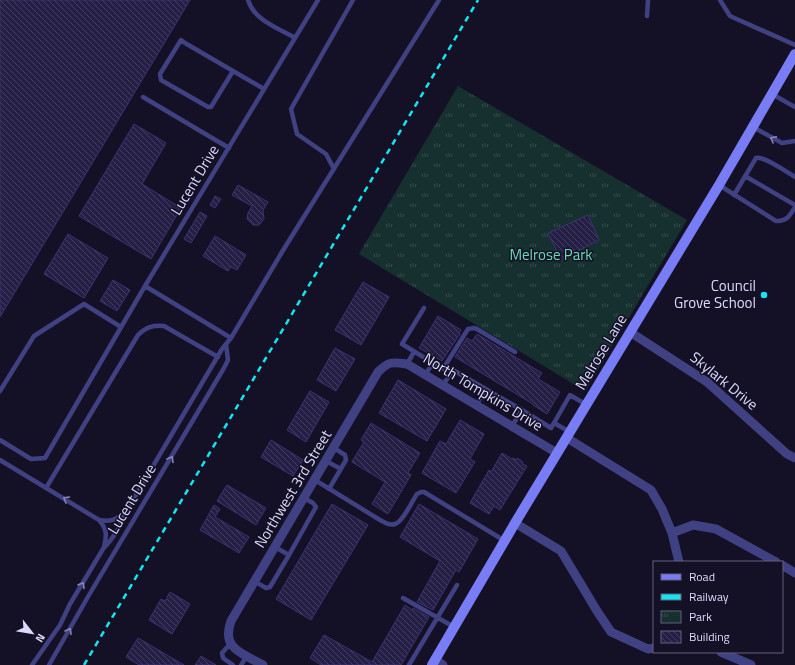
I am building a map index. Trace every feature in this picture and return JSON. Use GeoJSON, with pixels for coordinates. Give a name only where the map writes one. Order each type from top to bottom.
{"type":"FeatureCollection","features":[{"type":"Feature","properties":{"kind":"street","name":"Melrose Lane"},"geometry":{"type":"LineString","coordinates":[[437,663],[454,627],[515,523],[794,59]]}},
{"type":"Feature","properties":{"kind":"street","name":"Skylark Drive"},"geometry":{"type":"LineString","coordinates":[[630,332],[707,382],[787,454],[795,458]]}},
{"type":"Feature","properties":{"kind":"street","name":"North Tompkins Drive"},"geometry":{"type":"LineString","coordinates":[[391,362],[407,364],[557,453]]}},
{"type":"Feature","properties":{"kind":"street","name":"Northwest 3rd Street"},"geometry":{"type":"LineString","coordinates":[[229,641],[228,629],[231,621],[254,581],[378,372],[386,364],[391,362]]}},
{"type":"Feature","properties":{"kind":"street"},"geometry":{"type":"LineString","coordinates":[[568,435],[651,490],[662,509],[672,533],[679,561]]}},
{"type":"Feature","properties":{"kind":"street"},"geometry":{"type":"LineString","coordinates":[[515,523],[561,551],[611,632],[648,649],[653,648]]}},
{"type":"Feature","properties":{"kind":"street"},"geometry":{"type":"LineString","coordinates":[[672,533],[693,525],[716,529],[774,561]]}},
{"type":"Feature","properties":{"kind":"street"},"geometry":{"type":"LineString","coordinates":[[783,566],[795,573]]}},
{"type":"Feature","properties":{"kind":"street"},"geometry":{"type":"LineString","coordinates":[[229,641],[247,656],[262,665]]}},
{"type":"Feature","properties":{"kind":"street"},"geometry":{"type":"LineString","coordinates":[[723,653],[751,665]]}},
{"type":"Feature","properties":{"kind":"lane"},"geometry":{"type":"LineString","coordinates":[[248,0],[250,8],[258,17],[295,38]]}},
{"type":"Feature","properties":{"kind":"lane","name":"Lucent Drive"},"geometry":{"type":"LineString","coordinates":[[0,440],[31,459],[45,458],[145,286],[317,0]]}},
{"type":"Feature","properties":{"kind":"lane"},"geometry":{"type":"LineString","coordinates":[[334,169],[326,154],[297,134],[291,109],[353,0]]}},
{"type":"Feature","properties":{"kind":"lane"},"geometry":{"type":"LineString","coordinates":[[103,548],[110,542],[126,512],[218,357],[439,0]]}},
{"type":"Feature","properties":{"kind":"lane"},"geometry":{"type":"LineString","coordinates":[[647,16],[648,0]]}},
{"type":"Feature","properties":{"kind":"lane"},"geometry":{"type":"LineString","coordinates":[[720,0],[730,16],[795,45]]}},
{"type":"Feature","properties":{"kind":"lane"},"geometry":{"type":"LineString","coordinates":[[233,71],[211,107],[208,107],[160,78],[160,74],[180,40],[264,89]]}},
{"type":"Feature","properties":{"kind":"lane"},"geometry":{"type":"LineString","coordinates":[[772,94],[795,107]]}},
{"type":"Feature","properties":{"kind":"lane"},"geometry":{"type":"LineString","coordinates":[[143,97],[229,148]]}},
{"type":"Feature","properties":{"kind":"lane"},"geometry":{"type":"LineString","coordinates":[[752,127],[782,143],[795,141]]}},
{"type":"Feature","properties":{"kind":"lane"},"geometry":{"type":"LineString","coordinates":[[734,195],[756,158],[759,157],[795,177]]}},
{"type":"Feature","properties":{"kind":"lane"},"geometry":{"type":"LineString","coordinates":[[719,185],[776,221],[783,222],[788,218],[795,206],[745,176]]}},
{"type":"Feature","properties":{"kind":"lane"},"geometry":{"type":"LineString","coordinates":[[145,286],[231,338]]}},
{"type":"Feature","properties":{"kind":"lane"},"geometry":{"type":"LineString","coordinates":[[0,391],[34,336],[84,304],[121,327]]}},
{"type":"Feature","properties":{"kind":"lane"},"geometry":{"type":"LineString","coordinates":[[424,308],[402,344],[414,352],[443,369],[453,370],[551,428],[570,395],[587,405]]}},
{"type":"Feature","properties":{"kind":"lane"},"geometry":{"type":"LineString","coordinates":[[46,488],[138,335],[143,330],[156,326],[164,326],[218,357]]}},
{"type":"Feature","properties":{"kind":"lane"},"geometry":{"type":"LineString","coordinates":[[443,369],[468,329],[474,328],[515,352]]}},
{"type":"Feature","properties":{"kind":"lane","name":"Lucent Drive"},"geometry":{"type":"LineString","coordinates":[[50,665],[89,595],[224,368],[228,360],[226,344]]}},
{"type":"Feature","properties":{"kind":"lane"},"geometry":{"type":"LineString","coordinates":[[407,364],[414,352]]}},
{"type":"Feature","properties":{"kind":"lane"},"geometry":{"type":"LineString","coordinates":[[425,375],[433,363]]}},
{"type":"Feature","properties":{"kind":"lane"},"geometry":{"type":"LineString","coordinates":[[443,385],[453,370]]}},
{"type":"Feature","properties":{"kind":"lane"},"geometry":{"type":"LineString","coordinates":[[476,405],[486,389]]}},
{"type":"Feature","properties":{"kind":"lane"},"geometry":{"type":"LineString","coordinates":[[512,426],[522,410]]}},
{"type":"Feature","properties":{"kind":"lane"},"geometry":{"type":"LineString","coordinates":[[554,423],[568,435]]}},
{"type":"Feature","properties":{"kind":"lane"},"geometry":{"type":"LineString","coordinates":[[329,489],[346,460],[346,457],[334,448]]}},
{"type":"Feature","properties":{"kind":"lane"},"geometry":{"type":"LineString","coordinates":[[0,460],[99,520],[114,520],[126,512]]}},
{"type":"Feature","properties":{"kind":"lane"},"geometry":{"type":"LineString","coordinates":[[326,461],[341,469]]}},
{"type":"Feature","properties":{"kind":"lane"},"geometry":{"type":"LineString","coordinates":[[315,480],[389,524],[394,524],[400,521],[417,494],[424,492],[505,541]]}},
{"type":"Feature","properties":{"kind":"lane"},"geometry":{"type":"LineString","coordinates":[[254,581],[266,588],[270,587],[316,507],[313,503],[304,498]]}},
{"type":"Feature","properties":{"kind":"lane"},"geometry":{"type":"LineString","coordinates":[[32,665],[60,625],[70,604],[103,548],[106,530],[99,520]]}},
{"type":"Feature","properties":{"kind":"lane"},"geometry":{"type":"LineString","coordinates":[[275,547],[289,555]]}},
{"type":"Feature","properties":{"kind":"lane"},"geometry":{"type":"LineString","coordinates":[[409,665],[457,585]]}},
{"type":"Feature","properties":{"kind":"lane"},"geometry":{"type":"LineString","coordinates":[[403,598],[454,627]]}},
{"type":"Feature","properties":{"kind":"lane"},"geometry":{"type":"LineString","coordinates":[[229,641],[222,653],[223,658],[233,665]]}},
{"type":"Feature","properties":{"kind":"lane"},"geometry":{"type":"LineString","coordinates":[[241,665],[247,656]]}},
{"type":"Feature","properties":{"kind":"green space","name":"Melrose Park"},"geometry":{"type":"Polygon","coordinates":[[[458,86],[687,220],[585,391],[359,254],[458,86]]]}},
{"type":"Feature","properties":{"kind":"building"},"geometry":{"type":"Polygon","coordinates":[[[0,0],[190,0],[0,317],[0,0]]]}},
{"type":"Feature","properties":{"kind":"building"},"geometry":{"type":"Polygon","coordinates":[[[134,124],[166,143],[142,184],[181,208],[151,259],[79,216],[134,124]]]}},
{"type":"Feature","properties":{"kind":"building"},"geometry":{"type":"Polygon","coordinates":[[[238,185],[268,202],[263,210],[264,219],[259,225],[253,225],[247,219],[248,213],[252,206],[232,195],[238,185]]]}},
{"type":"Feature","properties":{"kind":"building"},"geometry":{"type":"Polygon","coordinates":[[[215,196],[221,199],[215,208],[210,205],[215,196]]]}},
{"type":"Feature","properties":{"kind":"building"},"geometry":{"type":"Polygon","coordinates":[[[200,212],[207,216],[191,243],[184,239],[200,212]]]}},
{"type":"Feature","properties":{"kind":"building"},"geometry":{"type":"Polygon","coordinates":[[[588,215],[599,240],[561,260],[548,233],[588,215]]]}},
{"type":"Feature","properties":{"kind":"building"},"geometry":{"type":"Polygon","coordinates":[[[68,234],[108,258],[84,298],[44,274],[68,234]]]}},
{"type":"Feature","properties":{"kind":"building"},"geometry":{"type":"Polygon","coordinates":[[[215,236],[246,255],[237,270],[231,267],[228,271],[203,256],[215,236]]]}},
{"type":"Feature","properties":{"kind":"building"},"geometry":{"type":"Polygon","coordinates":[[[113,280],[130,290],[117,311],[100,301],[113,280]]]}},
{"type":"Feature","properties":{"kind":"building"},"geometry":{"type":"Polygon","coordinates":[[[363,282],[389,297],[361,345],[335,330],[363,282]]]}},
{"type":"Feature","properties":{"kind":"building"},"geometry":{"type":"Polygon","coordinates":[[[438,316],[461,330],[459,333],[460,334],[442,361],[419,348],[438,316]]]}},
{"type":"Feature","properties":{"kind":"building"},"geometry":{"type":"Polygon","coordinates":[[[477,334],[542,373],[538,379],[560,392],[547,414],[455,357],[467,338],[472,341],[477,334]]]}},
{"type":"Feature","properties":{"kind":"building"},"geometry":{"type":"Polygon","coordinates":[[[335,348],[355,359],[336,391],[317,380],[335,348]]]}},
{"type":"Feature","properties":{"kind":"building"},"geometry":{"type":"Polygon","coordinates":[[[398,380],[446,409],[427,441],[379,413],[398,380]]]}},
{"type":"Feature","properties":{"kind":"building"},"geometry":{"type":"Polygon","coordinates":[[[310,391],[329,402],[306,442],[287,430],[310,391]]]}},
{"type":"Feature","properties":{"kind":"building"},"geometry":{"type":"Polygon","coordinates":[[[460,420],[484,434],[470,459],[475,462],[456,493],[422,473],[440,441],[446,444],[460,420]]]}},
{"type":"Feature","properties":{"kind":"building"},"geometry":{"type":"Polygon","coordinates":[[[371,423],[420,453],[408,473],[411,475],[388,514],[372,504],[385,482],[352,462],[364,442],[361,440],[371,423]]]}},
{"type":"Feature","properties":{"kind":"building"},"geometry":{"type":"Polygon","coordinates":[[[271,440],[303,460],[293,476],[261,457],[271,440]]]}},
{"type":"Feature","properties":{"kind":"building"},"geometry":{"type":"Polygon","coordinates":[[[502,453],[512,459],[513,458],[516,460],[517,458],[523,462],[522,464],[527,466],[500,510],[494,506],[489,514],[470,503],[489,470],[491,472],[502,453]]]}},
{"type":"Feature","properties":{"kind":"building"},"geometry":{"type":"Polygon","coordinates":[[[227,485],[266,508],[256,525],[217,501],[227,485]]]}},
{"type":"Feature","properties":{"kind":"building"},"geometry":{"type":"Polygon","coordinates":[[[332,504],[368,525],[311,620],[276,599],[332,504]]]}},
{"type":"Feature","properties":{"kind":"building"},"geometry":{"type":"Polygon","coordinates":[[[419,504],[478,539],[459,572],[456,570],[433,610],[417,602],[440,561],[400,537],[419,504]]]}},
{"type":"Feature","properties":{"kind":"building"},"geometry":{"type":"Polygon","coordinates":[[[214,505],[220,509],[215,517],[249,537],[239,553],[200,530],[214,505]]]}},
{"type":"Feature","properties":{"kind":"building"},"geometry":{"type":"Polygon","coordinates":[[[170,592],[190,604],[172,634],[149,620],[161,599],[165,601],[170,592]]]}},
{"type":"Feature","properties":{"kind":"building"},"geometry":{"type":"Polygon","coordinates":[[[405,605],[412,610],[413,608],[429,617],[401,665],[321,665],[310,658],[324,635],[372,662],[405,605]]]}},
{"type":"Feature","properties":{"kind":"building"},"geometry":{"type":"Polygon","coordinates":[[[138,638],[184,665],[139,665],[126,657],[138,638]]]}},
{"type":"Feature","properties":{"kind":"building"},"geometry":{"type":"Polygon","coordinates":[[[201,656],[216,665],[195,665],[201,656]]]}},
{"type":"Feature","properties":{"kind":"railway"},"geometry":{"type":"LineString","coordinates":[[84,665],[478,0]]}},
{"type":"Feature","properties":{"kind":"place","name":"Council Grove School"},"geometry":{"type":"Point","coordinates":[764,295]}}]}
